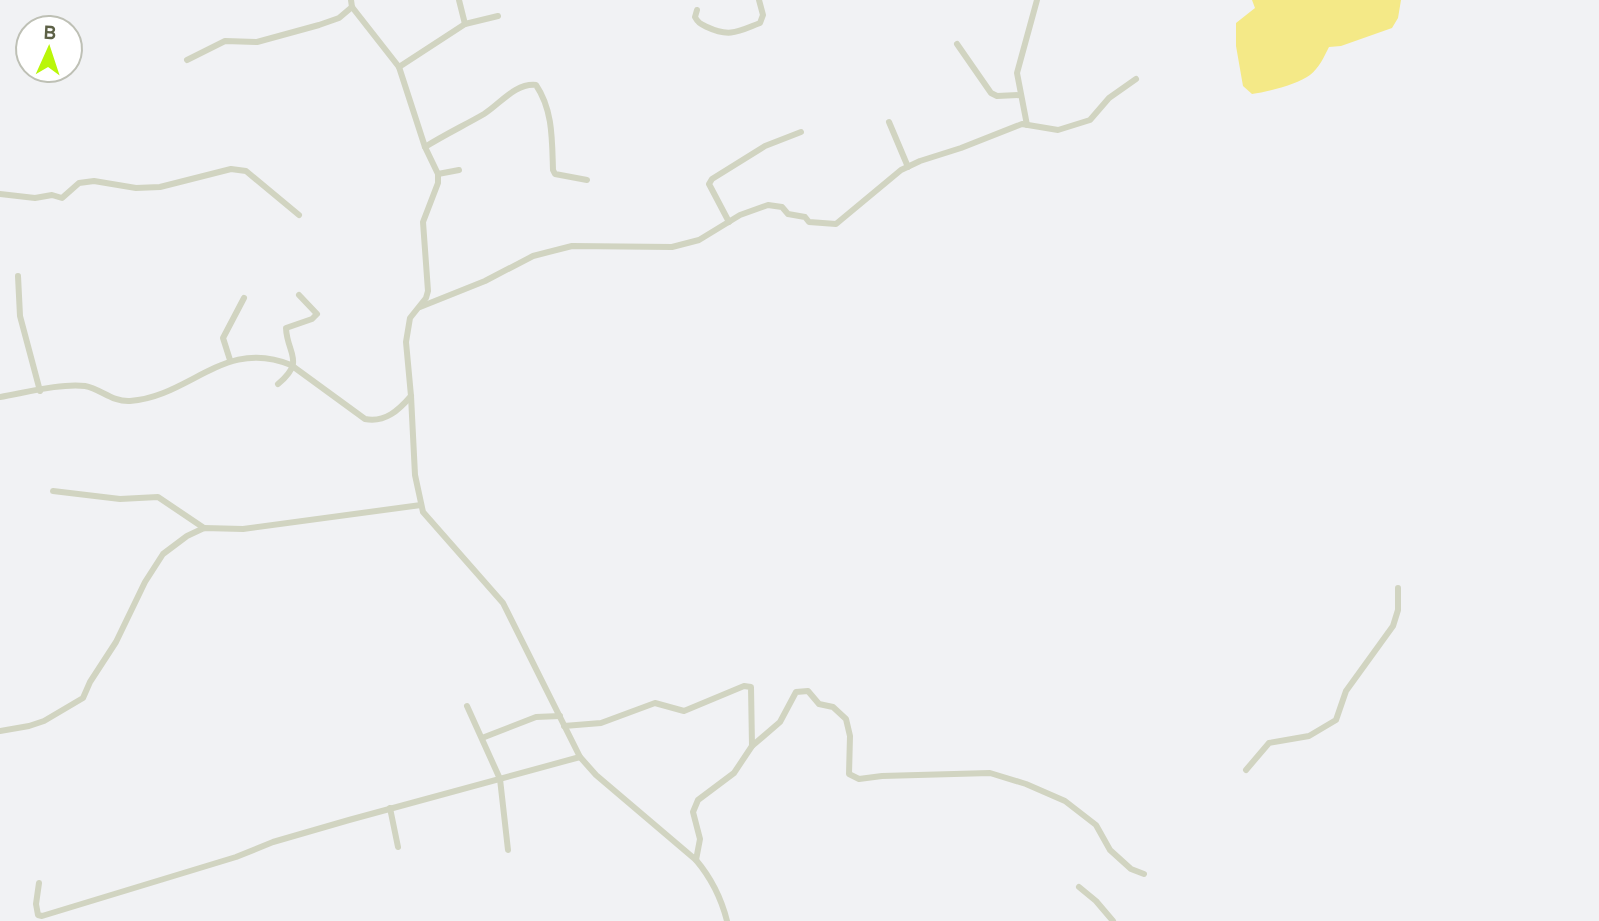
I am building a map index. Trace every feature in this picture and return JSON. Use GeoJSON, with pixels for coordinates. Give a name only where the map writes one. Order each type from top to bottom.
{"type":"FeatureCollection","features":[{"type":"Feature","properties":{"kind":"street"},"geometry":{"type":"LineString","coordinates":[[459,0],[465,24]]}},
{"type":"Feature","properties":{"kind":"street"},"geometry":{"type":"LineString","coordinates":[[697,10],[697,22],[720,33],[730,34],[760,23],[763,15],[759,0]]}},
{"type":"Feature","properties":{"kind":"street"},"geometry":{"type":"LineString","coordinates":[[1027,125],[1017,73],[1037,0]]}},
{"type":"Feature","properties":{"kind":"street"},"geometry":{"type":"LineString","coordinates":[[187,60],[225,41],[257,42],[319,25],[339,18],[352,3],[399,67],[425,147],[438,174],[438,183],[423,222],[428,290],[426,298],[410,318],[406,342],[415,475],[423,512],[503,603],[580,757],[596,775],[710,875],[727,921]]}},
{"type":"Feature","properties":{"kind":"street"},"geometry":{"type":"LineString","coordinates":[[399,67],[465,24],[498,16]]}},
{"type":"Feature","properties":{"kind":"street"},"geometry":{"type":"LineString","coordinates":[[957,44],[991,93],[997,96],[1020,95]]}},
{"type":"Feature","properties":{"kind":"street"},"geometry":{"type":"LineString","coordinates":[[418,308],[485,281],[533,256],[572,246],[672,247],[699,240],[740,215],[768,205],[782,207],[788,214],[805,217],[809,222],[836,224],[865,198],[908,167],[1021,124],[1058,130],[1090,120],[1110,98],[1136,79]]}},
{"type":"Feature","properties":{"kind":"street"},"geometry":{"type":"LineString","coordinates":[[425,147],[482,115],[504,97],[529,84],[536,85],[547,104],[555,174],[587,180]]}},
{"type":"Feature","properties":{"kind":"street"},"geometry":{"type":"LineString","coordinates":[[888,122],[908,167]]}},
{"type":"Feature","properties":{"kind":"street"},"geometry":{"type":"LineString","coordinates":[[729,222],[709,184],[712,179],[765,146],[801,132]]}},
{"type":"Feature","properties":{"kind":"street"},"geometry":{"type":"LineString","coordinates":[[0,194],[35,198],[52,195],[62,198],[79,183],[94,181],[136,188],[160,187],[231,169],[246,171],[299,215]]}},
{"type":"Feature","properties":{"kind":"street"},"geometry":{"type":"LineString","coordinates":[[438,174],[459,170]]}},
{"type":"Feature","properties":{"kind":"street"},"geometry":{"type":"LineString","coordinates":[[18,276],[20,316],[40,391]]}},
{"type":"Feature","properties":{"kind":"street"},"geometry":{"type":"LineString","coordinates":[[278,384],[291,371],[293,351],[286,337],[286,328],[312,319],[317,314],[299,295]]}},
{"type":"Feature","properties":{"kind":"street"},"geometry":{"type":"LineString","coordinates":[[230,360],[223,338],[244,298]]}},
{"type":"Feature","properties":{"kind":"street"},"geometry":{"type":"LineString","coordinates":[[0,397],[84,386],[113,399],[127,402],[141,400],[172,390],[230,360],[251,358],[291,365],[365,419],[374,421],[397,412],[411,396]]}},
{"type":"Feature","properties":{"kind":"street"},"geometry":{"type":"LineString","coordinates":[[53,491],[120,499],[158,498],[204,528]]}},
{"type":"Feature","properties":{"kind":"street"},"geometry":{"type":"LineString","coordinates":[[0,730],[44,721],[83,698],[116,642],[136,598],[163,554],[187,536],[204,528],[256,527],[421,505]]}},
{"type":"Feature","properties":{"kind":"street"},"geometry":{"type":"LineString","coordinates":[[1246,770],[1269,743],[1309,736],[1336,719],[1346,691],[1393,626],[1398,610],[1398,588]]}},
{"type":"Feature","properties":{"kind":"street"},"geometry":{"type":"LineString","coordinates":[[564,726],[601,723],[655,703],[684,711],[744,687],[751,687],[752,746]]}},
{"type":"Feature","properties":{"kind":"street"},"geometry":{"type":"LineString","coordinates":[[696,860],[700,839],[693,812],[698,800],[734,773],[752,746],[780,722],[796,692],[808,691],[819,704],[832,707],[846,719],[850,736],[849,774],[859,779],[990,773],[1026,784],[1065,801],[1096,825],[1110,850],[1131,869],[1143,874]]}},
{"type":"Feature","properties":{"kind":"street"},"geometry":{"type":"LineString","coordinates":[[467,706],[500,779],[508,849]]}},
{"type":"Feature","properties":{"kind":"street"},"geometry":{"type":"LineString","coordinates":[[482,738],[536,717],[560,716]]}},
{"type":"Feature","properties":{"kind":"street"},"geometry":{"type":"LineString","coordinates":[[39,883],[37,911],[38,915],[42,916],[236,857],[272,842],[580,757]]}},
{"type":"Feature","properties":{"kind":"street"},"geometry":{"type":"LineString","coordinates":[[390,808],[397,847]]}},
{"type":"Feature","properties":{"kind":"street"},"geometry":{"type":"LineString","coordinates":[[1079,887],[1096,901],[1113,921]]}},
{"type":"Feature","properties":{"kind":"shaded area"},"geometry":{"type":"Polygon","coordinates":[[[1252,0],[1401,0],[1398,18],[1392,28],[1341,46],[1329,47],[1310,75],[1282,87],[1252,94],[1243,86],[1236,46],[1236,23],[1255,8],[1252,0]]]}}]}
